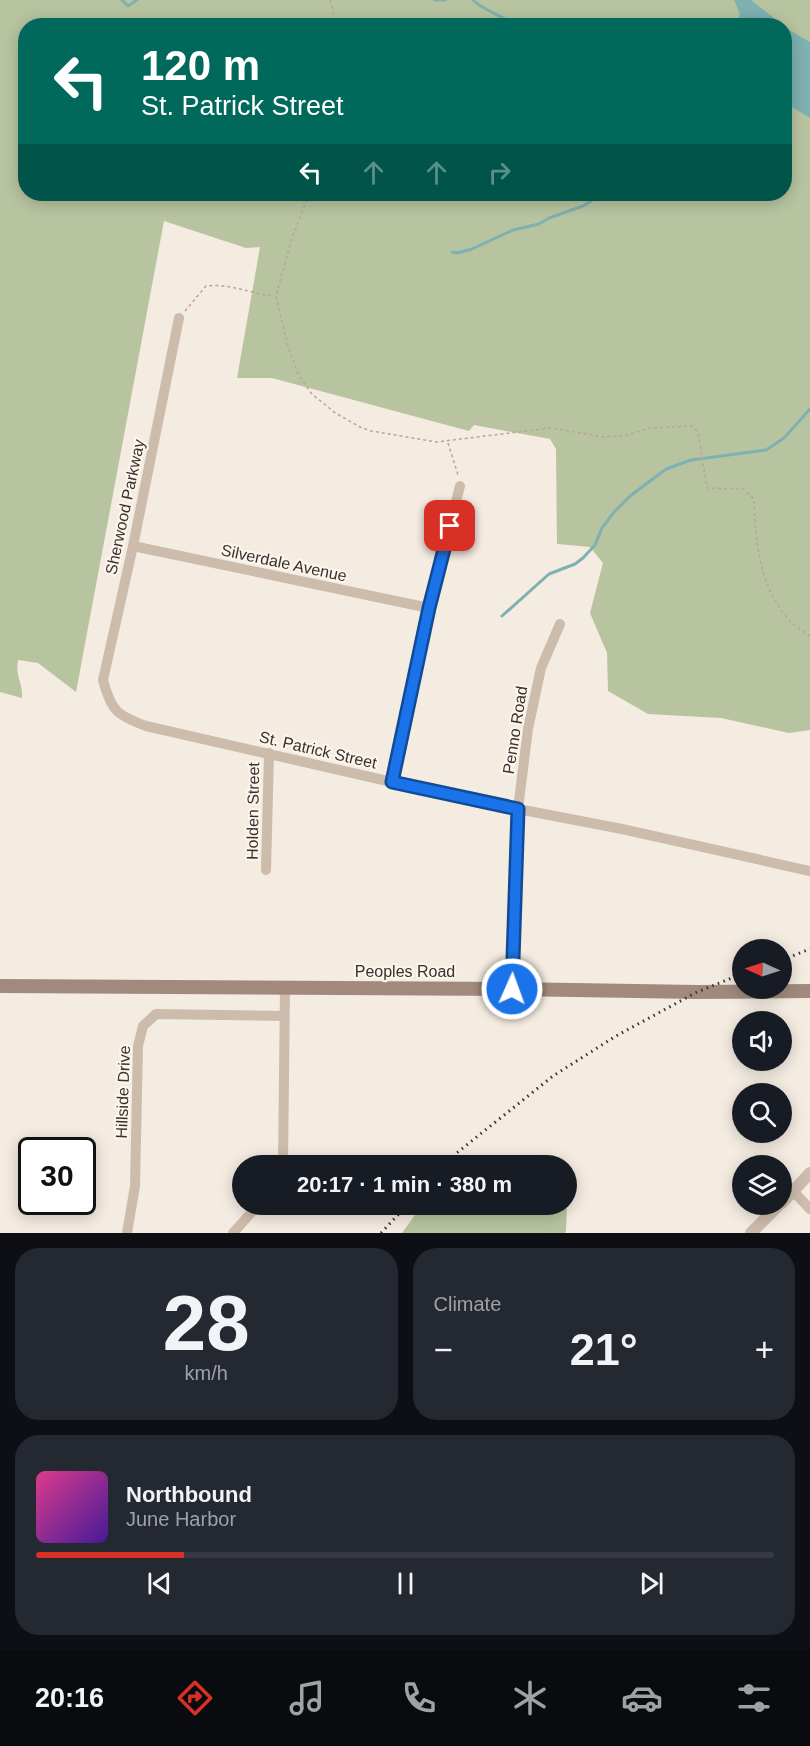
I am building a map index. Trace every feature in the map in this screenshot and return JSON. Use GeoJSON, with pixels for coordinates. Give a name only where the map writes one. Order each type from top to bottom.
{"type":"FeatureCollection","features":[{"type":"Feature","properties":{"kind":"main road","name":"Peoples Road"},"geometry":{"type":"LineString","coordinates":[[0,986],[810,991]]}},
{"type":"Feature","properties":{"kind":"street","name":"Sherwood Parkway"},"geometry":{"type":"LineString","coordinates":[[109,702],[103,680],[133,546],[179,318]]}},
{"type":"Feature","properties":{"kind":"street"},"geometry":{"type":"LineString","coordinates":[[392,782],[429,608],[460,486]]}},
{"type":"Feature","properties":{"kind":"street","name":"Silverdale Avenue"},"geometry":{"type":"LineString","coordinates":[[133,546],[429,608]]}},
{"type":"Feature","properties":{"kind":"street","name":"Penno Road"},"geometry":{"type":"LineString","coordinates":[[512,989],[518,809],[528,729],[541,668],[560,624]]}},
{"type":"Feature","properties":{"kind":"street","name":"St. Patrick Street"},"geometry":{"type":"LineString","coordinates":[[109,702],[124,718],[146,726],[392,782],[622,829],[810,871]]}},
{"type":"Feature","properties":{"kind":"street","name":"Holden Street"},"geometry":{"type":"LineString","coordinates":[[266,870],[269,753]]}},
{"type":"Feature","properties":{"kind":"street"},"geometry":{"type":"LineString","coordinates":[[282,1155],[285,987]]}},
{"type":"Feature","properties":{"kind":"street","name":"Hillside Drive"},"geometry":{"type":"LineString","coordinates":[[127,1233],[135,1186],[138,1046],[143,1026],[156,1014],[284,1016]]}},
{"type":"Feature","properties":{"kind":"street"},"geometry":{"type":"LineString","coordinates":[[810,1173],[793,1191],[810,1209]]}},
{"type":"Feature","properties":{"kind":"street"},"geometry":{"type":"LineString","coordinates":[[233,1233],[250,1215]]}},
{"type":"Feature","properties":{"kind":"street"},"geometry":{"type":"LineString","coordinates":[[751,1233],[770,1215]]}},
{"type":"Feature","properties":{"kind":"path"},"geometry":{"type":"LineString","coordinates":[[330,0],[335,18]]}},
{"type":"Feature","properties":{"kind":"path"},"geometry":{"type":"LineString","coordinates":[[306,201],[291,241],[276,296],[288,347],[298,376],[312,394],[360,427],[436,442],[550,428],[605,437],[627,435],[650,428],[692,426],[698,432],[707,488],[743,489],[754,499],[760,560],[768,585],[791,622],[810,636]]}},
{"type":"Feature","properties":{"kind":"path"},"geometry":{"type":"LineString","coordinates":[[179,318],[206,286],[229,286],[261,295],[276,296]]}},
{"type":"Feature","properties":{"kind":"path"},"geometry":{"type":"LineString","coordinates":[[448,442],[460,486]]}},
{"type":"Feature","properties":{"kind":"green space"},"geometry":{"type":"Polygon","coordinates":[[[0,0],[810,0],[810,730],[789,733],[721,718],[648,714],[608,691],[607,653],[590,613],[603,563],[590,547],[557,544],[556,449],[550,439],[474,425],[469,431],[272,378],[237,378],[260,247],[246,248],[164,221],[76,692],[38,663],[18,660],[22,698],[0,692],[0,0]]]}},
{"type":"Feature","properties":{"kind":"green space"},"geometry":{"type":"Polygon","coordinates":[[[415,1215],[567,1215],[565,1233],[402,1233],[415,1215]]]}},
{"type":"Feature","properties":{"kind":"water"},"geometry":{"type":"Polygon","coordinates":[[[734,0],[751,0],[774,18],[738,18],[740,14],[734,0]]]}},
{"type":"Feature","properties":{"kind":"water"},"geometry":{"type":"Polygon","coordinates":[[[792,32],[810,42],[810,118],[792,107],[792,32]]]}},
{"type":"Feature","properties":{"kind":"waterway"},"geometry":{"type":"LineString","coordinates":[[122,0],[128,6],[137,0]]}},
{"type":"Feature","properties":{"kind":"waterway"},"geometry":{"type":"LineString","coordinates":[[435,0],[445,0]]}},
{"type":"Feature","properties":{"kind":"waterway"},"geometry":{"type":"LineString","coordinates":[[473,0],[502,18]]}},
{"type":"Feature","properties":{"kind":"waterway"},"geometry":{"type":"LineString","coordinates":[[452,252],[472,249],[513,230],[539,224],[591,201]]}},
{"type":"Feature","properties":{"kind":"waterway"},"geometry":{"type":"LineString","coordinates":[[502,616],[549,574],[575,564],[583,558],[595,545],[602,528],[615,511],[630,496],[666,469],[691,460],[766,450],[784,438],[810,409]]}},
{"type":"Feature","properties":{"kind":"railway"},"geometry":{"type":"LineString","coordinates":[[792,956],[810,949]]}},
{"type":"Feature","properties":{"kind":"railway"},"geometry":{"type":"LineString","coordinates":[[455,1155],[553,1076],[616,1036],[697,992],[732,978]]}},
{"type":"Feature","properties":{"kind":"railway"},"geometry":{"type":"LineString","coordinates":[[381,1233],[398,1215]]}},
{"type":"Feature","properties":{"kind":"route"},"geometry":{"type":"LineString","coordinates":[[450,526],[429,608],[392,782],[518,809],[512,989]]}}]}
